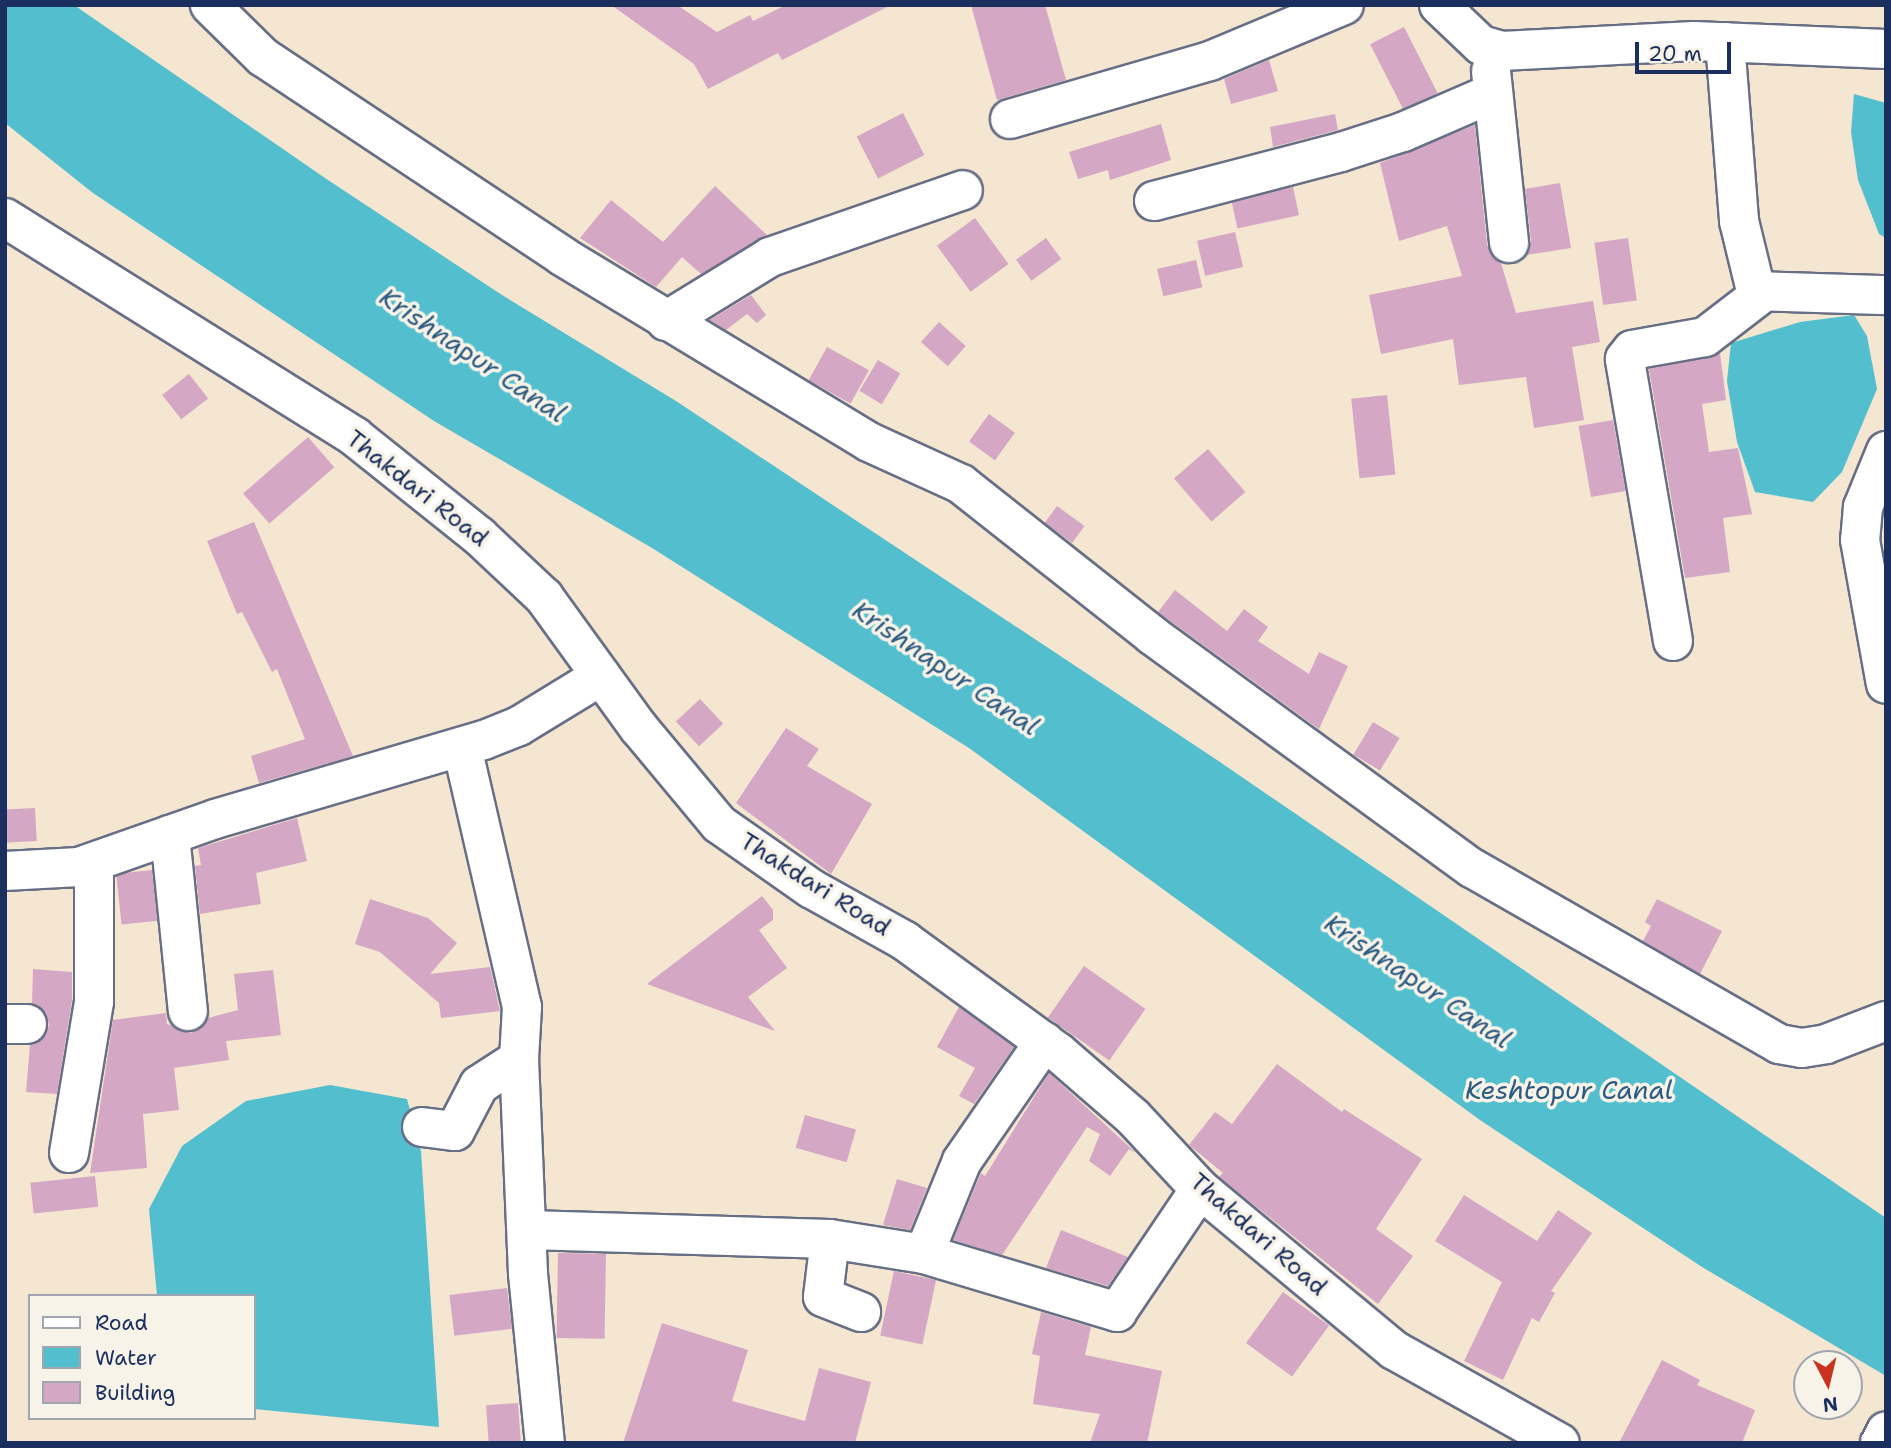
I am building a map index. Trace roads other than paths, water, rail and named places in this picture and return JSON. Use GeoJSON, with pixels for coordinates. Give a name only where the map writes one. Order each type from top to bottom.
{"type":"FeatureCollection","features":[{"type":"Feature","properties":{"kind":"street"},"geometry":{"type":"LineString","coordinates":[[209,5],[286,72],[422,167],[666,321],[869,442],[961,484],[1163,643],[1472,868],[1779,1044],[1802,1048],[1826,1044],[1886,1021]]}},
{"type":"Feature","properties":{"kind":"street"},"geometry":{"type":"LineString","coordinates":[[1010,119],[1210,61],[1345,5]]}},
{"type":"Feature","properties":{"kind":"street"},"geometry":{"type":"LineString","coordinates":[[1439,5],[1448,19],[1488,48],[1502,51],[1724,42],[1886,49]]}},
{"type":"Feature","properties":{"kind":"street"},"geometry":{"type":"LineString","coordinates":[[1724,42],[1739,221],[1756,291],[1886,295]]}},
{"type":"Feature","properties":{"kind":"street"},"geometry":{"type":"LineString","coordinates":[[1488,48],[1509,243]]}},
{"type":"Feature","properties":{"kind":"street"},"geometry":{"type":"LineString","coordinates":[[1154,201],[1341,152],[1403,132],[1493,93]]}},
{"type":"Feature","properties":{"kind":"street"},"geometry":{"type":"LineString","coordinates":[[666,321],[770,257],[963,190]]}},
{"type":"Feature","properties":{"kind":"street","name":"Thakdari Road"},"geometry":{"type":"LineString","coordinates":[[9,226],[355,437],[479,536],[544,597],[601,676],[719,824],[812,889],[905,941],[1044,1042],[1133,1117],[1200,1189],[1394,1350],[1560,1443]]}},
{"type":"Feature","properties":{"kind":"street"},"geometry":{"type":"LineString","coordinates":[[1673,641],[1625,359],[1632,350],[1704,337],[1765,291]]}},
{"type":"Feature","properties":{"kind":"street"},"geometry":{"type":"LineString","coordinates":[[1886,451],[1867,496],[1860,540],[1886,684]]}},
{"type":"Feature","properties":{"kind":"street"},"geometry":{"type":"LineString","coordinates":[[5,872],[94,862],[170,835],[462,747],[519,726],[601,676]]}},
{"type":"Feature","properties":{"kind":"street"},"geometry":{"type":"LineString","coordinates":[[462,747],[522,1007],[519,1059],[528,1230],[545,1443]]}},
{"type":"Feature","properties":{"kind":"street"},"geometry":{"type":"LineString","coordinates":[[170,835],[188,1011]]}},
{"type":"Feature","properties":{"kind":"street"},"geometry":{"type":"LineString","coordinates":[[69,1153],[94,1002],[94,862]]}},
{"type":"Feature","properties":{"kind":"street"},"geometry":{"type":"LineString","coordinates":[[924,1254],[962,1161],[1044,1042]]}},
{"type":"Feature","properties":{"kind":"street"},"geometry":{"type":"LineString","coordinates":[[422,1127],[455,1131],[486,1077],[519,1059]]}},
{"type":"Feature","properties":{"kind":"street"},"geometry":{"type":"LineString","coordinates":[[528,1230],[830,1240],[924,1254],[1117,1312],[1200,1189]]}},
{"type":"Feature","properties":{"kind":"street"},"geometry":{"type":"LineString","coordinates":[[830,1240],[823,1297],[861,1312]]}},
{"type":"Feature","properties":{"kind":"street"},"geometry":{"type":"LineString","coordinates":[[1880,1443],[1886,1432]]}},
{"type":"Feature","properties":{"kind":"water","name":"Keshtopur Canal"},"geometry":{"type":"Polygon","coordinates":[[[5,5],[74,5],[325,178],[502,295],[676,401],[1217,760],[1886,1218],[1886,1376],[1863,1362],[1863,1350],[1842,1350],[1702,1267],[1480,1120],[969,748],[652,548],[434,421],[93,193],[5,123],[5,5]]]}},
{"type":"Feature","properties":{"kind":"water"},"geometry":{"type":"Polygon","coordinates":[[[1854,94],[1886,103],[1886,238],[1879,234],[1858,180],[1851,132],[1854,94]]]}},
{"type":"Feature","properties":{"kind":"water"},"geometry":{"type":"Polygon","coordinates":[[[1854,315],[1867,336],[1877,389],[1842,472],[1813,502],[1755,492],[1737,442],[1727,381],[1731,343],[1800,322],[1854,315]]]}},
{"type":"Feature","properties":{"kind":"water"},"geometry":{"type":"Polygon","coordinates":[[[330,1085],[407,1099],[421,1151],[439,1427],[256,1409],[256,1294],[157,1294],[149,1209],[182,1146],[246,1101],[330,1085]]]}},
{"type":"Feature","properties":{"kind":"water label","name":"Krishnapur Canal"},"geometry":{"type":"Point","coordinates":[473,355]}},
{"type":"Feature","properties":{"kind":"water label","name":"Krishnapur Canal"},"geometry":{"type":"Point","coordinates":[946,668]}},
{"type":"Feature","properties":{"kind":"water label","name":"Krishnapur Canal"},"geometry":{"type":"Point","coordinates":[1418,981]}}]}
